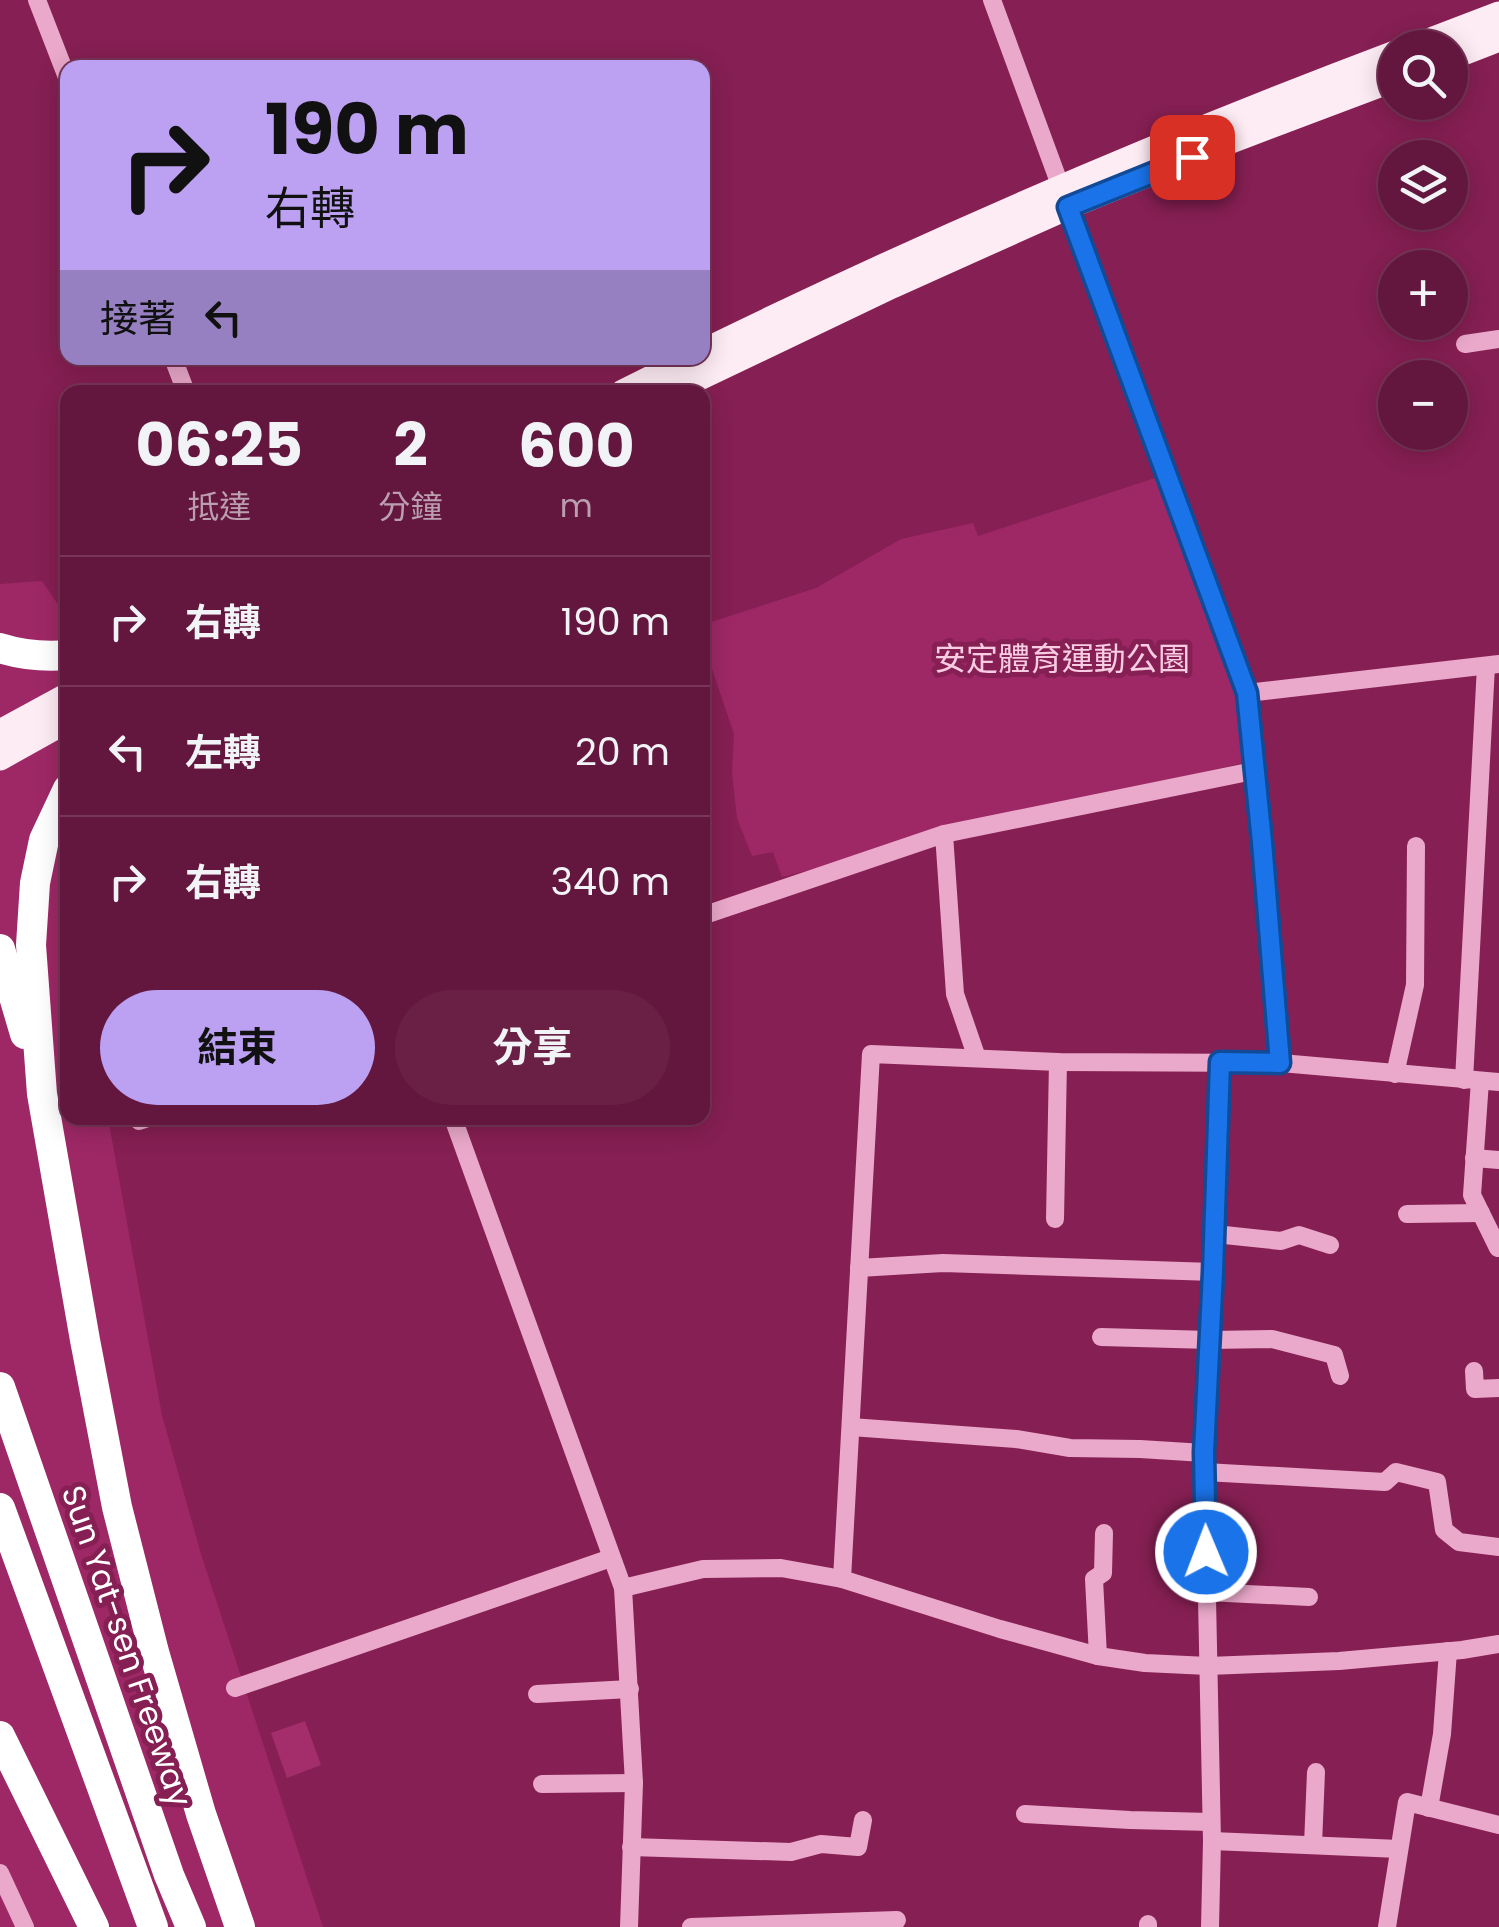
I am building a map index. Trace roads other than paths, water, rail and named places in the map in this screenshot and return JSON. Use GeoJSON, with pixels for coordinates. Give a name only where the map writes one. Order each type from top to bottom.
{"type":"FeatureCollection","features":[{"type":"Feature","properties":{"kind":"highway"},"geometry":{"type":"LineString","coordinates":[[0,648],[19,654],[60,655]]}},
{"type":"Feature","properties":{"kind":"highway"},"geometry":{"type":"LineString","coordinates":[[60,805],[44,840],[35,884],[31,945],[42,1094],[116,1507],[201,1814],[240,1927]]}},
{"type":"Feature","properties":{"kind":"highway"},"geometry":{"type":"LineString","coordinates":[[0,949],[42,1094]]}},
{"type":"Feature","properties":{"kind":"highway","name":"Sun Yat-sen Freeway"},"geometry":{"type":"LineString","coordinates":[[0,1387],[190,1927]]}},
{"type":"Feature","properties":{"kind":"highway"},"geometry":{"type":"LineString","coordinates":[[0,1508],[154,1927]]}},
{"type":"Feature","properties":{"kind":"highway"},"geometry":{"type":"LineString","coordinates":[[0,1736],[94,1927]]}},
{"type":"Feature","properties":{"kind":"main road"},"geometry":{"type":"LineString","coordinates":[[1457,30],[1499,14]]}},
{"type":"Feature","properties":{"kind":"main road"},"geometry":{"type":"LineString","coordinates":[[1468,51],[1499,39]]}},
{"type":"Feature","properties":{"kind":"main road"},"geometry":{"type":"LineString","coordinates":[[685,385],[892,286],[1064,196],[1378,60]]}},
{"type":"Feature","properties":{"kind":"main road"},"geometry":{"type":"LineString","coordinates":[[710,348],[899,257],[1378,85]]}},
{"type":"Feature","properties":{"kind":"main road"},"geometry":{"type":"LineString","coordinates":[[636,385],[676,365]]}},
{"type":"Feature","properties":{"kind":"main road"},"geometry":{"type":"LineString","coordinates":[[0,732],[60,699]]}},
{"type":"Feature","properties":{"kind":"main road"},"geometry":{"type":"LineString","coordinates":[[0,758],[60,724]]}},
{"type":"Feature","properties":{"kind":"street"},"geometry":{"type":"LineString","coordinates":[[37,0],[60,60]]}},
{"type":"Feature","properties":{"kind":"street"},"geometry":{"type":"LineString","coordinates":[[992,0],[1247,693],[1280,1063]]}},
{"type":"Feature","properties":{"kind":"street"},"geometry":{"type":"LineString","coordinates":[[1464,344],[1499,339]]}},
{"type":"Feature","properties":{"kind":"street"},"geometry":{"type":"LineString","coordinates":[[1247,693],[1492,665],[1470,931],[1472,1194],[1498,1248]]}},
{"type":"Feature","properties":{"kind":"street"},"geometry":{"type":"LineString","coordinates":[[710,913],[944,834],[1254,771]]}},
{"type":"Feature","properties":{"kind":"street"},"geometry":{"type":"LineString","coordinates":[[944,834],[956,994],[977,1058]]}},
{"type":"Feature","properties":{"kind":"street"},"geometry":{"type":"LineString","coordinates":[[1395,1074],[1415,985],[1416,846]]}},
{"type":"Feature","properties":{"kind":"street"},"geometry":{"type":"LineString","coordinates":[[842,1579],[870,1054],[1058,1062],[1280,1063],[1499,1082]]}},
{"type":"Feature","properties":{"kind":"street"},"geometry":{"type":"LineString","coordinates":[[1055,1218],[1058,1062]]}},
{"type":"Feature","properties":{"kind":"street"},"geometry":{"type":"LineString","coordinates":[[1210,1927],[1212,1831],[1204,1452],[1220,1062]]}},
{"type":"Feature","properties":{"kind":"street"},"geometry":{"type":"LineString","coordinates":[[455,1125],[623,1588],[634,1783],[629,1927]]}},
{"type":"Feature","properties":{"kind":"street"},"geometry":{"type":"LineString","coordinates":[[1474,1158],[1499,1160]]}},
{"type":"Feature","properties":{"kind":"street"},"geometry":{"type":"LineString","coordinates":[[1407,1214],[1480,1213]]}},
{"type":"Feature","properties":{"kind":"street"},"geometry":{"type":"LineString","coordinates":[[1214,1234],[1281,1241],[1299,1236],[1330,1245]]}},
{"type":"Feature","properties":{"kind":"street"},"geometry":{"type":"LineString","coordinates":[[859,1268],[943,1262],[1213,1272]]}},
{"type":"Feature","properties":{"kind":"street"},"geometry":{"type":"LineString","coordinates":[[1101,1337],[1272,1340],[1334,1354],[1340,1376]]}},
{"type":"Feature","properties":{"kind":"street"},"geometry":{"type":"LineString","coordinates":[[1474,1371],[1474,1388],[1499,1388]]}},
{"type":"Feature","properties":{"kind":"street"},"geometry":{"type":"LineString","coordinates":[[851,1428],[1016,1439],[1070,1448],[1204,1452]]}},
{"type":"Feature","properties":{"kind":"street"},"geometry":{"type":"LineString","coordinates":[[1205,1472],[1385,1482],[1396,1472],[1438,1482],[1444,1530],[1459,1542],[1499,1548]]}},
{"type":"Feature","properties":{"kind":"street"},"geometry":{"type":"LineString","coordinates":[[1098,1656],[1094,1579],[1103,1573],[1104,1533]]}},
{"type":"Feature","properties":{"kind":"street"},"geometry":{"type":"LineString","coordinates":[[235,1688],[611,1558]]}},
{"type":"Feature","properties":{"kind":"street"},"geometry":{"type":"LineString","coordinates":[[623,1588],[703,1569],[781,1568],[842,1579],[1098,1656],[1145,1663],[1208,1666],[1339,1661],[1499,1644]]}},
{"type":"Feature","properties":{"kind":"street"},"geometry":{"type":"LineString","coordinates":[[1207,1592],[1309,1597]]}},
{"type":"Feature","properties":{"kind":"street"},"geometry":{"type":"LineString","coordinates":[[1429,1808],[1442,1734],[1448,1651]]}},
{"type":"Feature","properties":{"kind":"street"},"geometry":{"type":"LineString","coordinates":[[537,1694],[630,1690]]}},
{"type":"Feature","properties":{"kind":"street"},"geometry":{"type":"LineString","coordinates":[[1313,1845],[1316,1772]]}},
{"type":"Feature","properties":{"kind":"street"},"geometry":{"type":"LineString","coordinates":[[542,1784],[634,1783]]}},
{"type":"Feature","properties":{"kind":"street"},"geometry":{"type":"LineString","coordinates":[[1387,1927],[1407,1802],[1499,1825]]}},
{"type":"Feature","properties":{"kind":"street"},"geometry":{"type":"LineString","coordinates":[[1025,1814],[1130,1820],[1313,1845],[1398,1849]]}},
{"type":"Feature","properties":{"kind":"street"},"geometry":{"type":"LineString","coordinates":[[632,1847],[791,1852],[821,1844],[858,1847],[863,1820]]}},
{"type":"Feature","properties":{"kind":"street"},"geometry":{"type":"LineString","coordinates":[[0,1872],[25,1927]]}},
{"type":"Feature","properties":{"kind":"street"},"geometry":{"type":"LineString","coordinates":[[691,1927],[898,1920]]}},
{"type":"Feature","properties":{"kind":"park label","name":"安定體育運動公園"},"geometry":{"type":"Point","coordinates":[1062,658]}}]}
